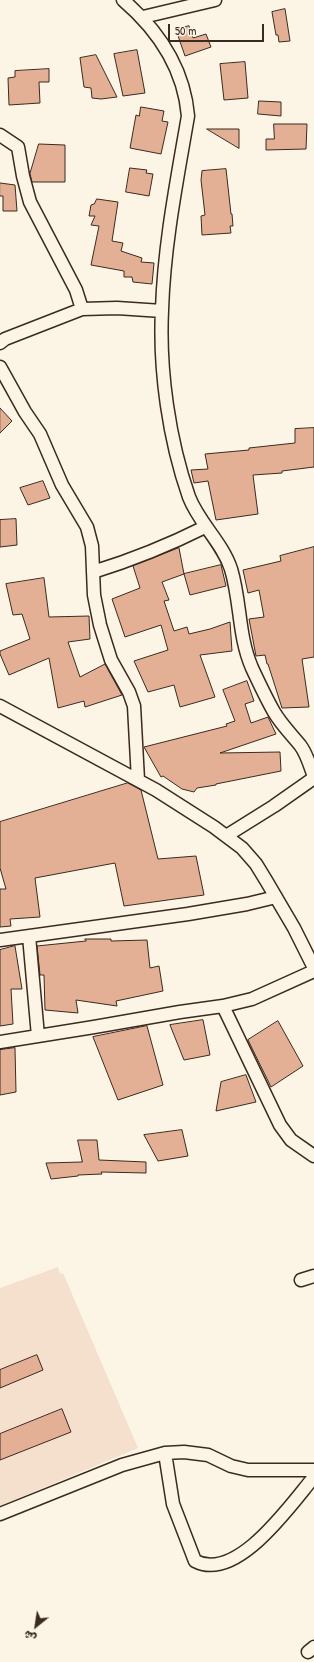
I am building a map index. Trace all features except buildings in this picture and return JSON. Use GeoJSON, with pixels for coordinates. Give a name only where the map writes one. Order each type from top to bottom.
{"type":"FeatureCollection","features":[{"type":"Feature","properties":{"kind":"street"},"geometry":{"type":"LineString","coordinates":[[123,0],[143,17],[165,46],[181,79],[187,103],[188,116],[172,210],[162,311],[164,377],[171,429],[189,497],[205,527],[216,540],[230,568],[237,591],[242,639],[252,667],[274,712],[301,746],[314,777],[274,806],[226,836]]}},
{"type":"Feature","properties":{"kind":"street"},"geometry":{"type":"LineString","coordinates":[[143,17],[215,0]]}},
{"type":"Feature","properties":{"kind":"street"},"geometry":{"type":"LineString","coordinates":[[0,135],[18,147],[23,176],[30,202],[76,290],[82,309]]}},
{"type":"Feature","properties":{"kind":"street"},"geometry":{"type":"LineString","coordinates":[[0,343],[5,339],[82,309],[116,308],[162,311]]}},
{"type":"Feature","properties":{"kind":"street"},"geometry":{"type":"LineString","coordinates":[[0,367],[24,412],[40,434],[62,485],[87,527],[92,546],[94,595],[100,625],[111,660],[129,692],[134,706],[138,780]]}},
{"type":"Feature","properties":{"kind":"street"},"geometry":{"type":"LineString","coordinates":[[93,572],[135,559],[172,544],[205,527]]}},
{"type":"Feature","properties":{"kind":"street"},"geometry":{"type":"LineString","coordinates":[[0,706],[138,780],[214,827],[242,848],[256,864],[276,897],[294,928],[314,969],[252,999],[224,1006],[0,1042]]}},
{"type":"Feature","properties":{"kind":"street"},"geometry":{"type":"LineString","coordinates":[[0,940],[188,914],[247,904],[276,897]]}},
{"type":"Feature","properties":{"kind":"street"},"geometry":{"type":"LineString","coordinates":[[29,936],[38,1036]]}},
{"type":"Feature","properties":{"kind":"street"},"geometry":{"type":"LineString","coordinates":[[224,1006],[280,1125],[291,1140],[314,1156]]}},
{"type":"Feature","properties":{"kind":"street"},"geometry":{"type":"LineString","coordinates":[[301,1280],[314,1276]]}},
{"type":"Feature","properties":{"kind":"street"},"geometry":{"type":"LineString","coordinates":[[0,1514],[122,1465],[165,1454],[184,1452],[208,1455],[231,1466],[248,1470],[314,1470]]}},
{"type":"Feature","properties":{"kind":"street"},"geometry":{"type":"LineString","coordinates":[[165,1454],[173,1504],[195,1561],[201,1564],[208,1565],[229,1562],[253,1544],[275,1524],[314,1477]]}},
{"type":"Feature","properties":{"kind":"shaded area"},"geometry":{"type":"Polygon","coordinates":[[[58,1267],[60,1274],[63,1273],[138,1448],[0,1506],[0,1288],[58,1267]]]}}]}
